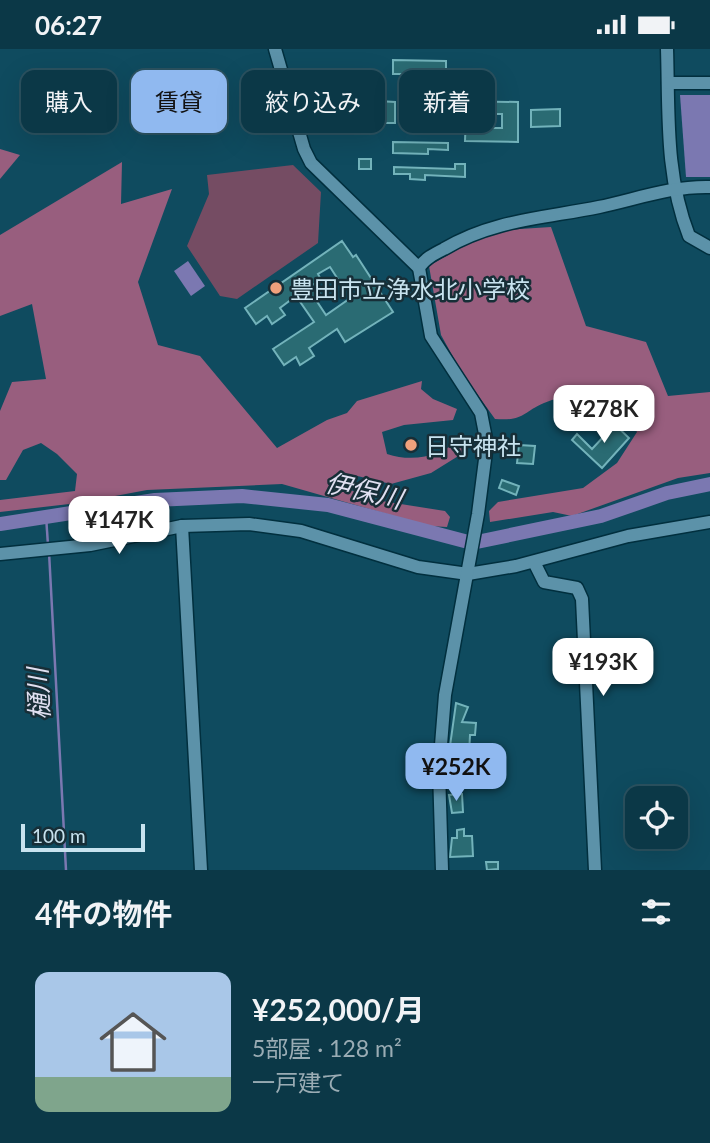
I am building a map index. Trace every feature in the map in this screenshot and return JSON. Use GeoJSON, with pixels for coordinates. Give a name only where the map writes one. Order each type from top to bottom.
{"type":"FeatureCollection","features":[{"type":"Feature","properties":{"kind":"street"},"geometry":{"type":"LineString","coordinates":[[275,49],[304,149],[311,163],[419,268],[431,336],[481,413],[487,444],[478,514],[445,695],[439,770],[442,870]]}},
{"type":"Feature","properties":{"kind":"street"},"geometry":{"type":"LineString","coordinates":[[667,49],[668,149],[673,188],[689,236],[710,248]]}},
{"type":"Feature","properties":{"kind":"street"},"geometry":{"type":"LineString","coordinates":[[668,83],[710,83]]}},
{"type":"Feature","properties":{"kind":"street"},"geometry":{"type":"LineString","coordinates":[[419,268],[428,258],[477,232],[514,221],[673,188],[710,187]]}},
{"type":"Feature","properties":{"kind":"street"},"geometry":{"type":"LineString","coordinates":[[0,554],[90,545],[182,526],[239,523],[301,531],[418,567],[468,570],[534,562],[628,536],[710,522]]}},
{"type":"Feature","properties":{"kind":"street"},"geometry":{"type":"LineString","coordinates":[[182,526],[201,870]]}},
{"type":"Feature","properties":{"kind":"street"},"geometry":{"type":"LineString","coordinates":[[534,562],[544,582],[577,589],[582,599],[595,870]]}},
{"type":"Feature","properties":{"kind":"shaded area"},"geometry":{"type":"Polygon","coordinates":[[[680,95],[710,95],[710,177],[686,177],[680,95]]]}},
{"type":"Feature","properties":{"kind":"shaded area"},"geometry":{"type":"Polygon","coordinates":[[[0,149],[20,155],[0,179],[0,149]]]}},
{"type":"Feature","properties":{"kind":"shaded area"},"geometry":{"type":"Polygon","coordinates":[[[122,162],[121,204],[172,189],[138,282],[158,345],[200,356],[277,448],[327,420],[347,413],[357,401],[422,381],[421,389],[433,399],[457,409],[453,420],[404,425],[382,432],[387,454],[408,458],[427,456],[446,449],[464,436],[468,450],[431,473],[391,484],[349,474],[347,488],[369,499],[445,511],[450,517],[447,527],[429,526],[282,484],[147,490],[78,503],[0,512],[0,500],[75,491],[77,474],[57,454],[41,443],[23,450],[6,480],[0,480],[0,411],[12,382],[46,379],[32,304],[0,316],[0,235],[122,162]]]}},
{"type":"Feature","properties":{"kind":"shaded area"},"geometry":{"type":"Polygon","coordinates":[[[293,165],[321,192],[318,243],[237,299],[220,296],[187,246],[209,194],[207,175],[293,165]]]}},
{"type":"Feature","properties":{"kind":"shaded area"},"geometry":{"type":"Polygon","coordinates":[[[551,227],[586,326],[646,342],[668,396],[710,392],[710,473],[678,478],[572,516],[553,512],[490,522],[489,511],[498,502],[583,488],[617,463],[637,432],[630,420],[620,411],[597,399],[584,397],[557,399],[518,417],[495,419],[462,373],[441,335],[429,266],[489,231],[551,227]]]}},
{"type":"Feature","properties":{"kind":"shaded area"},"geometry":{"type":"Polygon","coordinates":[[[188,261],[205,286],[191,296],[174,271],[188,261]]]}},
{"type":"Feature","properties":{"kind":"building"},"geometry":{"type":"Polygon","coordinates":[[[393,60],[446,61],[446,70],[399,70],[399,74],[393,74],[393,60]]]}},
{"type":"Feature","properties":{"kind":"building"},"geometry":{"type":"Polygon","coordinates":[[[385,101],[395,102],[395,123],[385,123],[385,101]]]}},
{"type":"Feature","properties":{"kind":"building"},"geometry":{"type":"Polygon","coordinates":[[[495,102],[518,102],[518,142],[465,141],[465,133],[495,133],[495,128],[502,128],[502,114],[495,114],[495,102]]]}},
{"type":"Feature","properties":{"kind":"building"},"geometry":{"type":"Polygon","coordinates":[[[560,109],[560,126],[531,127],[531,110],[560,109]]]}},
{"type":"Feature","properties":{"kind":"building"},"geometry":{"type":"Polygon","coordinates":[[[393,142],[448,143],[448,150],[428,149],[428,154],[393,153],[393,142]]]}},
{"type":"Feature","properties":{"kind":"building"},"geometry":{"type":"Polygon","coordinates":[[[359,159],[371,159],[371,169],[359,169],[359,159]]]}},
{"type":"Feature","properties":{"kind":"building"},"geometry":{"type":"Polygon","coordinates":[[[455,164],[465,164],[465,177],[425,175],[425,180],[410,179],[410,174],[394,174],[394,167],[455,169],[455,164]]]}},
{"type":"Feature","properties":{"kind":"building"},"geometry":{"type":"Polygon","coordinates":[[[342,241],[353,257],[356,255],[393,312],[345,342],[337,329],[309,348],[314,356],[300,365],[296,357],[284,365],[273,349],[314,322],[296,296],[280,308],[285,315],[272,324],[267,316],[256,324],[245,308],[342,241]],[[330,267],[318,274],[321,280],[314,284],[320,293],[314,297],[326,315],[359,292],[350,279],[341,284],[330,267]]]}},
{"type":"Feature","properties":{"kind":"building"},"geometry":{"type":"Polygon","coordinates":[[[611,421],[629,438],[602,468],[572,440],[577,434],[592,449],[606,434],[602,430],[611,421]]]}},
{"type":"Feature","properties":{"kind":"building"},"geometry":{"type":"Polygon","coordinates":[[[519,445],[535,446],[533,464],[517,463],[519,445]]]}},
{"type":"Feature","properties":{"kind":"building"},"geometry":{"type":"Polygon","coordinates":[[[502,480],[519,486],[516,495],[499,488],[502,480]]]}},
{"type":"Feature","properties":{"kind":"building"},"geometry":{"type":"Polygon","coordinates":[[[456,703],[468,707],[462,722],[476,723],[475,735],[470,735],[469,754],[449,753],[456,703]]]}},
{"type":"Feature","properties":{"kind":"building"},"geometry":{"type":"Polygon","coordinates":[[[452,773],[466,773],[467,782],[452,782],[452,773]]]}},
{"type":"Feature","properties":{"kind":"building"},"geometry":{"type":"Polygon","coordinates":[[[462,794],[463,812],[452,813],[449,795],[462,794]]]}},
{"type":"Feature","properties":{"kind":"building"},"geometry":{"type":"Polygon","coordinates":[[[464,829],[464,836],[472,836],[473,856],[450,857],[452,838],[457,838],[457,830],[464,829]]]}},
{"type":"Feature","properties":{"kind":"building"},"geometry":{"type":"Polygon","coordinates":[[[486,862],[498,862],[498,869],[487,870],[486,862]]]}},
{"type":"Feature","properties":{"kind":"waterway","name":"伊保川"},"geometry":{"type":"LineString","coordinates":[[0,524],[155,500],[242,496],[328,505],[472,543],[601,516],[667,493],[710,484]]}},
{"type":"Feature","properties":{"kind":"waterway","name":"樋川"},"geometry":{"type":"LineString","coordinates":[[46,516],[48,545]]}},
{"type":"Feature","properties":{"kind":"waterway","name":"樋川"},"geometry":{"type":"LineString","coordinates":[[49,552],[66,870]]}},
{"type":"Feature","properties":{"kind":"place","name":"豊田市立浄水北小学校"},"geometry":{"type":"Point","coordinates":[276,288]}},
{"type":"Feature","properties":{"kind":"place","name":"日守神社"},"geometry":{"type":"Point","coordinates":[411,445]}}]}
